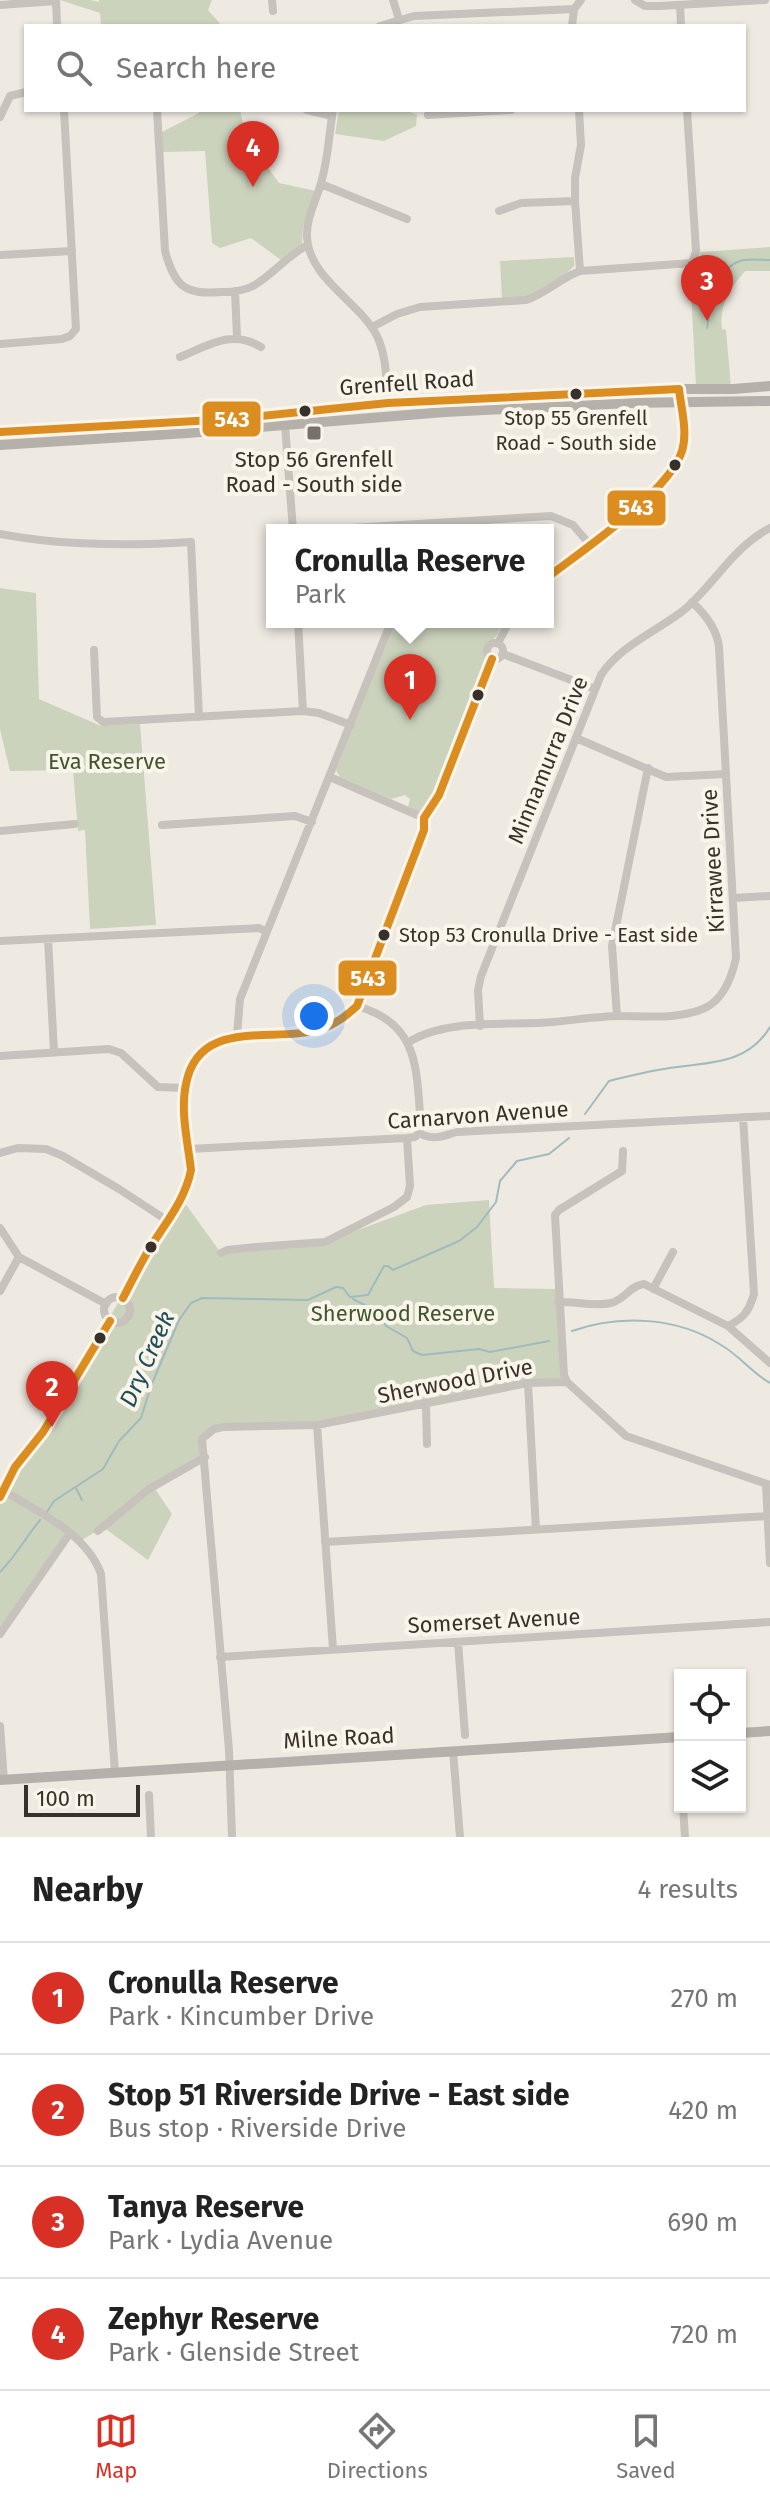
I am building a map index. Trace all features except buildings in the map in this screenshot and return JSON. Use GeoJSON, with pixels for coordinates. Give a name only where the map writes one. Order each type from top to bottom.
{"type":"FeatureCollection","features":[{"type":"Feature","properties":{"kind":"main road","name":"Grenfell Road"},"geometry":{"type":"LineString","coordinates":[[0,432],[231,419],[388,403],[770,386]]}},
{"type":"Feature","properties":{"kind":"main road"},"geometry":{"type":"LineString","coordinates":[[679,389],[680,402]]}},
{"type":"Feature","properties":{"kind":"main road","name":"Grenfell Road"},"geometry":{"type":"LineString","coordinates":[[0,445],[389,416],[629,403],[770,401]]}},
{"type":"Feature","properties":{"kind":"main road"},"geometry":{"type":"LineString","coordinates":[[388,403],[389,416]]}},
{"type":"Feature","properties":{"kind":"main road"},"geometry":{"type":"LineString","coordinates":[[746,1733],[770,1731]]}},
{"type":"Feature","properties":{"kind":"main road","name":"Milne Road"},"geometry":{"type":"LineString","coordinates":[[2,1780],[674,1737]]}},
{"type":"Feature","properties":{"kind":"street"},"geometry":{"type":"LineString","coordinates":[[0,5],[56,0],[57,24]]}},
{"type":"Feature","properties":{"kind":"street"},"geometry":{"type":"LineString","coordinates":[[272,0],[273,11]]}},
{"type":"Feature","properties":{"kind":"street"},"geometry":{"type":"LineString","coordinates":[[393,0],[399,19]]}},
{"type":"Feature","properties":{"kind":"street"},"geometry":{"type":"LineString","coordinates":[[572,24],[574,9],[581,0]]}},
{"type":"Feature","properties":{"kind":"street"},"geometry":{"type":"LineString","coordinates":[[635,0],[645,6],[765,0]]}},
{"type":"Feature","properties":{"kind":"street"},"geometry":{"type":"LineString","coordinates":[[680,5],[681,24]]}},
{"type":"Feature","properties":{"kind":"street"},"geometry":{"type":"LineString","coordinates":[[385,24],[399,19],[574,9]]}},
{"type":"Feature","properties":{"kind":"street"},"geometry":{"type":"LineString","coordinates":[[0,117],[10,96],[24,92]]}},
{"type":"Feature","properties":{"kind":"street"},"geometry":{"type":"LineString","coordinates":[[0,344],[62,339],[76,329],[64,112]]}},
{"type":"Feature","properties":{"kind":"street"},"geometry":{"type":"LineString","coordinates":[[157,112],[165,251],[170,270],[178,283],[197,293],[235,291],[256,284],[292,253],[308,245]]}},
{"type":"Feature","properties":{"kind":"street"},"geometry":{"type":"LineString","coordinates":[[428,115],[478,112]]}},
{"type":"Feature","properties":{"kind":"street"},"geometry":{"type":"LineString","coordinates":[[579,112],[581,145],[575,178],[575,201],[580,271]]}},
{"type":"Feature","properties":{"kind":"street"},"geometry":{"type":"LineString","coordinates":[[372,327],[420,307],[526,300],[541,295],[568,275],[580,271],[692,263],[695,255],[687,112]]}},
{"type":"Feature","properties":{"kind":"street"},"geometry":{"type":"LineString","coordinates":[[332,113],[321,184],[310,216],[308,245],[317,266],[372,327],[383,350],[388,403]]}},
{"type":"Feature","properties":{"kind":"street"},"geometry":{"type":"LineString","coordinates":[[321,184],[407,219]]}},
{"type":"Feature","properties":{"kind":"street"},"geometry":{"type":"LineString","coordinates":[[499,211],[521,203],[575,201]]}},
{"type":"Feature","properties":{"kind":"street"},"geometry":{"type":"LineString","coordinates":[[0,255],[72,251]]}},
{"type":"Feature","properties":{"kind":"street"},"geometry":{"type":"LineString","coordinates":[[235,291],[237,337]]}},
{"type":"Feature","properties":{"kind":"street"},"geometry":{"type":"LineString","coordinates":[[180,357],[237,337],[261,347]]}},
{"type":"Feature","properties":{"kind":"street"},"geometry":{"type":"LineString","coordinates":[[554,573],[591,546],[662,481],[679,459],[683,441],[680,402]]}},
{"type":"Feature","properties":{"kind":"street"},"geometry":{"type":"LineString","coordinates":[[285,425],[293,524]]}},
{"type":"Feature","properties":{"kind":"street"},"geometry":{"type":"LineString","coordinates":[[449,524],[551,516],[573,525],[591,546]]}},
{"type":"Feature","properties":{"kind":"street","name":"Minnamurra Drive"},"geometry":{"type":"LineString","coordinates":[[480,1026],[478,990],[481,976],[605,669],[692,602],[750,541],[770,528]]}},
{"type":"Feature","properties":{"kind":"street"},"geometry":{"type":"LineString","coordinates":[[0,534],[76,543],[140,545],[191,542],[199,717]]}},
{"type":"Feature","properties":{"kind":"street","name":"Kirrawee Drive"},"geometry":{"type":"LineString","coordinates":[[409,1042],[433,1030],[685,1013],[707,1008],[722,994],[732,976],[736,958],[718,635],[692,602]]}},
{"type":"Feature","properties":{"kind":"street"},"geometry":{"type":"LineString","coordinates":[[298,628],[303,711]]}},
{"type":"Feature","properties":{"kind":"street"},"geometry":{"type":"LineString","coordinates":[[237,1035],[240,999],[389,628]]}},
{"type":"Feature","properties":{"kind":"street"},"geometry":{"type":"LineString","coordinates":[[498,643],[506,628]]}},
{"type":"Feature","properties":{"kind":"street"},"geometry":{"type":"LineString","coordinates":[[498,643],[503,654]]}},
{"type":"Feature","properties":{"kind":"street"},"geometry":{"type":"LineString","coordinates":[[492,659],[487,648],[498,643]]}},
{"type":"Feature","properties":{"kind":"street"},"geometry":{"type":"LineString","coordinates":[[94,650],[98,719],[111,722],[303,711],[319,713],[351,725]]}},
{"type":"Feature","properties":{"kind":"street"},"geometry":{"type":"LineString","coordinates":[[503,654],[595,689]]}},
{"type":"Feature","properties":{"kind":"street"},"geometry":{"type":"LineString","coordinates":[[492,659],[503,654]]}},
{"type":"Feature","properties":{"kind":"street"},"geometry":{"type":"LineString","coordinates":[[123,1298],[182,1199],[189,1180],[185,1088],[188,1075],[202,1053],[211,1044],[237,1035],[315,1033],[351,1013],[357,1006],[424,830],[424,818],[439,795],[492,659]]}},
{"type":"Feature","properties":{"kind":"street"},"geometry":{"type":"LineString","coordinates":[[576,738],[666,777],[726,774]]}},
{"type":"Feature","properties":{"kind":"street"},"geometry":{"type":"LineString","coordinates":[[617,1016],[612,946],[648,768]]}},
{"type":"Feature","properties":{"kind":"street"},"geometry":{"type":"LineString","coordinates":[[330,777],[424,818]]}},
{"type":"Feature","properties":{"kind":"street"},"geometry":{"type":"LineString","coordinates":[[162,825],[295,816],[312,822]]}},
{"type":"Feature","properties":{"kind":"street"},"geometry":{"type":"LineString","coordinates":[[0,831],[75,824]]}},
{"type":"Feature","properties":{"kind":"street"},"geometry":{"type":"LineString","coordinates":[[733,898],[770,896]]}},
{"type":"Feature","properties":{"kind":"street"},"geometry":{"type":"LineString","coordinates":[[0,941],[259,928],[267,932]]}},
{"type":"Feature","properties":{"kind":"street"},"geometry":{"type":"LineString","coordinates":[[48,939],[54,1052]]}},
{"type":"Feature","properties":{"kind":"street"},"geometry":{"type":"LineString","coordinates":[[357,1006],[378,1013],[409,1042],[417,1079],[419,1133]]}},
{"type":"Feature","properties":{"kind":"street"},"geometry":{"type":"LineString","coordinates":[[0,1056],[109,1049],[121,1053],[158,1087],[185,1088]]}},
{"type":"Feature","properties":{"kind":"street","name":"Carnarvon Avenue"},"geometry":{"type":"LineString","coordinates":[[189,1149],[407,1138],[419,1133],[439,1138],[465,1132],[770,1116]]}},
{"type":"Feature","properties":{"kind":"street"},"geometry":{"type":"LineString","coordinates":[[728,1326],[744,1319],[754,1294],[743,1117]]}},
{"type":"Feature","properties":{"kind":"street"},"geometry":{"type":"LineString","coordinates":[[221,1253],[325,1242],[394,1207],[407,1197],[410,1186],[407,1138]]}},
{"type":"Feature","properties":{"kind":"street"},"geometry":{"type":"LineString","coordinates":[[0,1153],[18,1148],[46,1149],[74,1162],[168,1221]]}},
{"type":"Feature","properties":{"kind":"street"},"geometry":{"type":"LineString","coordinates":[[567,1382],[558,1302],[555,1215],[622,1171],[623,1151]]}},
{"type":"Feature","properties":{"kind":"street"},"geometry":{"type":"LineString","coordinates":[[0,1228],[19,1257],[106,1304]]}},
{"type":"Feature","properties":{"kind":"street"},"geometry":{"type":"LineString","coordinates":[[653,1289],[673,1252]]}},
{"type":"Feature","properties":{"kind":"street"},"geometry":{"type":"LineString","coordinates":[[0,1291],[19,1257]]}},
{"type":"Feature","properties":{"kind":"street"},"geometry":{"type":"LineString","coordinates":[[558,1302],[606,1304],[623,1298],[638,1284],[728,1326],[770,1363]]}},
{"type":"Feature","properties":{"kind":"street"},"geometry":{"type":"LineString","coordinates":[[115,1297],[123,1298],[129,1304],[128,1318],[120,1323],[110,1321],[105,1315],[106,1304],[115,1297]]}},
{"type":"Feature","properties":{"kind":"street"},"geometry":{"type":"LineString","coordinates":[[110,1321],[43,1432],[15,1467],[2,1494],[70,1533],[95,1557],[101,1574],[115,1773]]}},
{"type":"Feature","properties":{"kind":"street","name":"Sherwood Drive"},"geometry":{"type":"LineString","coordinates":[[205,1457],[202,1439],[214,1429],[223,1427],[317,1425],[528,1383],[567,1382],[626,1436],[768,1485]]}},
{"type":"Feature","properties":{"kind":"street"},"geometry":{"type":"LineString","coordinates":[[528,1383],[536,1530]]}},
{"type":"Feature","properties":{"kind":"street"},"geometry":{"type":"LineString","coordinates":[[426,1405],[427,1444]]}},
{"type":"Feature","properties":{"kind":"street"},"geometry":{"type":"LineString","coordinates":[[317,1425],[333,1649]]}},
{"type":"Feature","properties":{"kind":"street"},"geometry":{"type":"LineString","coordinates":[[98,1531],[149,1489],[205,1457],[230,1765],[232,1837]]}},
{"type":"Feature","properties":{"kind":"street"},"geometry":{"type":"LineString","coordinates":[[768,1485],[770,1563]]}},
{"type":"Feature","properties":{"kind":"street"},"geometry":{"type":"LineString","coordinates":[[325,1542],[768,1516]]}},
{"type":"Feature","properties":{"kind":"street"},"geometry":{"type":"LineString","coordinates":[[0,1634],[70,1533]]}},
{"type":"Feature","properties":{"kind":"street","name":"Somerset Avenue"},"geometry":{"type":"LineString","coordinates":[[220,1657],[770,1622]]}},
{"type":"Feature","properties":{"kind":"street"},"geometry":{"type":"LineString","coordinates":[[458,1642],[465,1735]]}},
{"type":"Feature","properties":{"kind":"street"},"geometry":{"type":"LineString","coordinates":[[0,1726],[2,1780]]}},
{"type":"Feature","properties":{"kind":"street"},"geometry":{"type":"LineString","coordinates":[[453,1751],[460,1837]]}},
{"type":"Feature","properties":{"kind":"street"},"geometry":{"type":"LineString","coordinates":[[149,1795],[151,1837]]}},
{"type":"Feature","properties":{"kind":"street"},"geometry":{"type":"LineString","coordinates":[[683,1813],[685,1837]]}},
{"type":"Feature","properties":{"kind":"green space"},"geometry":{"type":"Polygon","coordinates":[[[60,0],[212,0],[208,10],[220,24],[101,24],[100,13],[60,0]]]}},
{"type":"Feature","properties":{"kind":"green space"},"geometry":{"type":"Polygon","coordinates":[[[240,112],[246,137],[279,183],[316,191],[303,227],[302,245],[281,260],[251,238],[220,248],[212,243],[205,151],[162,152],[162,132],[199,113],[240,112]]]}},
{"type":"Feature","properties":{"kind":"green space"},"geometry":{"type":"Polygon","coordinates":[[[339,112],[410,112],[417,115],[416,126],[384,141],[335,134],[339,112]]]}},
{"type":"Feature","properties":{"kind":"green space"},"geometry":{"type":"Polygon","coordinates":[[[770,247],[770,271],[745,271],[724,305],[721,320],[722,329],[726,330],[731,387],[696,387],[690,273],[700,266],[700,252],[770,247]]]}},
{"type":"Feature","properties":{"kind":"green space"},"geometry":{"type":"Polygon","coordinates":[[[574,257],[574,266],[567,273],[526,298],[502,299],[500,261],[574,257]]]}},
{"type":"Feature","properties":{"kind":"green space","name":"Eva Reserve"},"geometry":{"type":"Polygon","coordinates":[[[0,588],[36,593],[39,699],[101,726],[140,724],[156,925],[90,929],[85,830],[78,831],[73,770],[10,771],[0,729],[0,588]]]}},
{"type":"Feature","properties":{"kind":"green space"},"geometry":{"type":"Polygon","coordinates":[[[393,628],[501,628],[484,649],[486,663],[483,674],[434,796],[422,813],[408,807],[410,799],[405,795],[391,799],[340,777],[336,770],[393,628]]]}},
{"type":"Feature","properties":{"kind":"green space","name":"Sherwood Reserve"},"geometry":{"type":"Polygon","coordinates":[[[182,1199],[221,1253],[325,1242],[426,1205],[489,1200],[494,1288],[558,1289],[567,1382],[528,1383],[317,1425],[223,1427],[203,1439],[200,1461],[153,1486],[172,1514],[148,1560],[103,1527],[79,1542],[70,1533],[0,1630],[0,1497],[182,1199]]]}},
{"type":"Feature","properties":{"kind":"waterway"},"geometry":{"type":"LineString","coordinates":[[707,328],[716,287],[727,270],[744,260],[770,260]]}},
{"type":"Feature","properties":{"kind":"waterway","name":"Dry Creek"},"geometry":{"type":"LineString","coordinates":[[585,1114],[609,1081],[735,1057],[760,1041],[770,1027]]}},
{"type":"Feature","properties":{"kind":"waterway","name":"Dry Creek"},"geometry":{"type":"LineString","coordinates":[[47,1512],[54,1501],[103,1469],[119,1441],[141,1418],[179,1320],[191,1303],[202,1298],[308,1300],[336,1287],[343,1288],[350,1297],[368,1295],[384,1266],[393,1270],[459,1241],[477,1227],[496,1202],[500,1181],[517,1161],[549,1154],[569,1138]]}},
{"type":"Feature","properties":{"kind":"waterway"},"geometry":{"type":"LineString","coordinates":[[353,1299],[380,1313],[386,1326],[407,1338],[413,1351],[422,1355],[479,1349],[490,1352],[549,1341]]}},
{"type":"Feature","properties":{"kind":"waterway"},"geometry":{"type":"LineString","coordinates":[[572,1331],[609,1322],[668,1324],[704,1336],[727,1349],[770,1383]]}},
{"type":"Feature","properties":{"kind":"waterway"},"geometry":{"type":"LineString","coordinates":[[76,1488],[82,1500]]}},
{"type":"Feature","properties":{"kind":"waterway","name":"Dry Creek"},"geometry":{"type":"LineString","coordinates":[[0,1572],[40,1520]]}},
{"type":"Feature","properties":{"kind":"transit line","name":"543"},"geometry":{"type":"LineString","coordinates":[[0,432],[231,419],[388,403],[679,389],[684,436],[682,451],[674,467],[643,502],[554,572]]}},
{"type":"Feature","properties":{"kind":"transit line","name":"543"},"geometry":{"type":"LineString","coordinates":[[123,1298],[146,1254],[180,1201],[188,1181],[191,1170],[184,1105],[186,1084],[194,1063],[206,1049],[222,1041],[321,1029],[357,1006],[424,830],[424,818],[439,795],[492,659]]}},
{"type":"Feature","properties":{"kind":"transit line","name":"543"},"geometry":{"type":"LineString","coordinates":[[0,1497],[15,1467],[43,1432],[110,1321]]}},
{"type":"Feature","properties":{"kind":"place","name":"Zephyr Reserve"},"geometry":{"type":"Point","coordinates":[253,187]}},
{"type":"Feature","properties":{"kind":"place","name":"Tanya Reserve"},"geometry":{"type":"Point","coordinates":[707,321]}},
{"type":"Feature","properties":{"kind":"place","name":"Stop 55 Grenfell Road - South side"},"geometry":{"type":"Point","coordinates":[576,394]}},
{"type":"Feature","properties":{"kind":"place","name":"Stop 56 Grenfell Road - South side"},"geometry":{"type":"Point","coordinates":[314,433]}},
{"type":"Feature","properties":{"kind":"place","name":"Cronulla Reserve"},"geometry":{"type":"Point","coordinates":[410,720]}},
{"type":"Feature","properties":{"kind":"place","name":"Stop 53 Cronulla Drive - East side"},"geometry":{"type":"Point","coordinates":[384,935]}},
{"type":"Feature","properties":{"kind":"place","name":"Stop 51 Riverside Drive - East side"},"geometry":{"type":"Point","coordinates":[52,1427]}}]}
